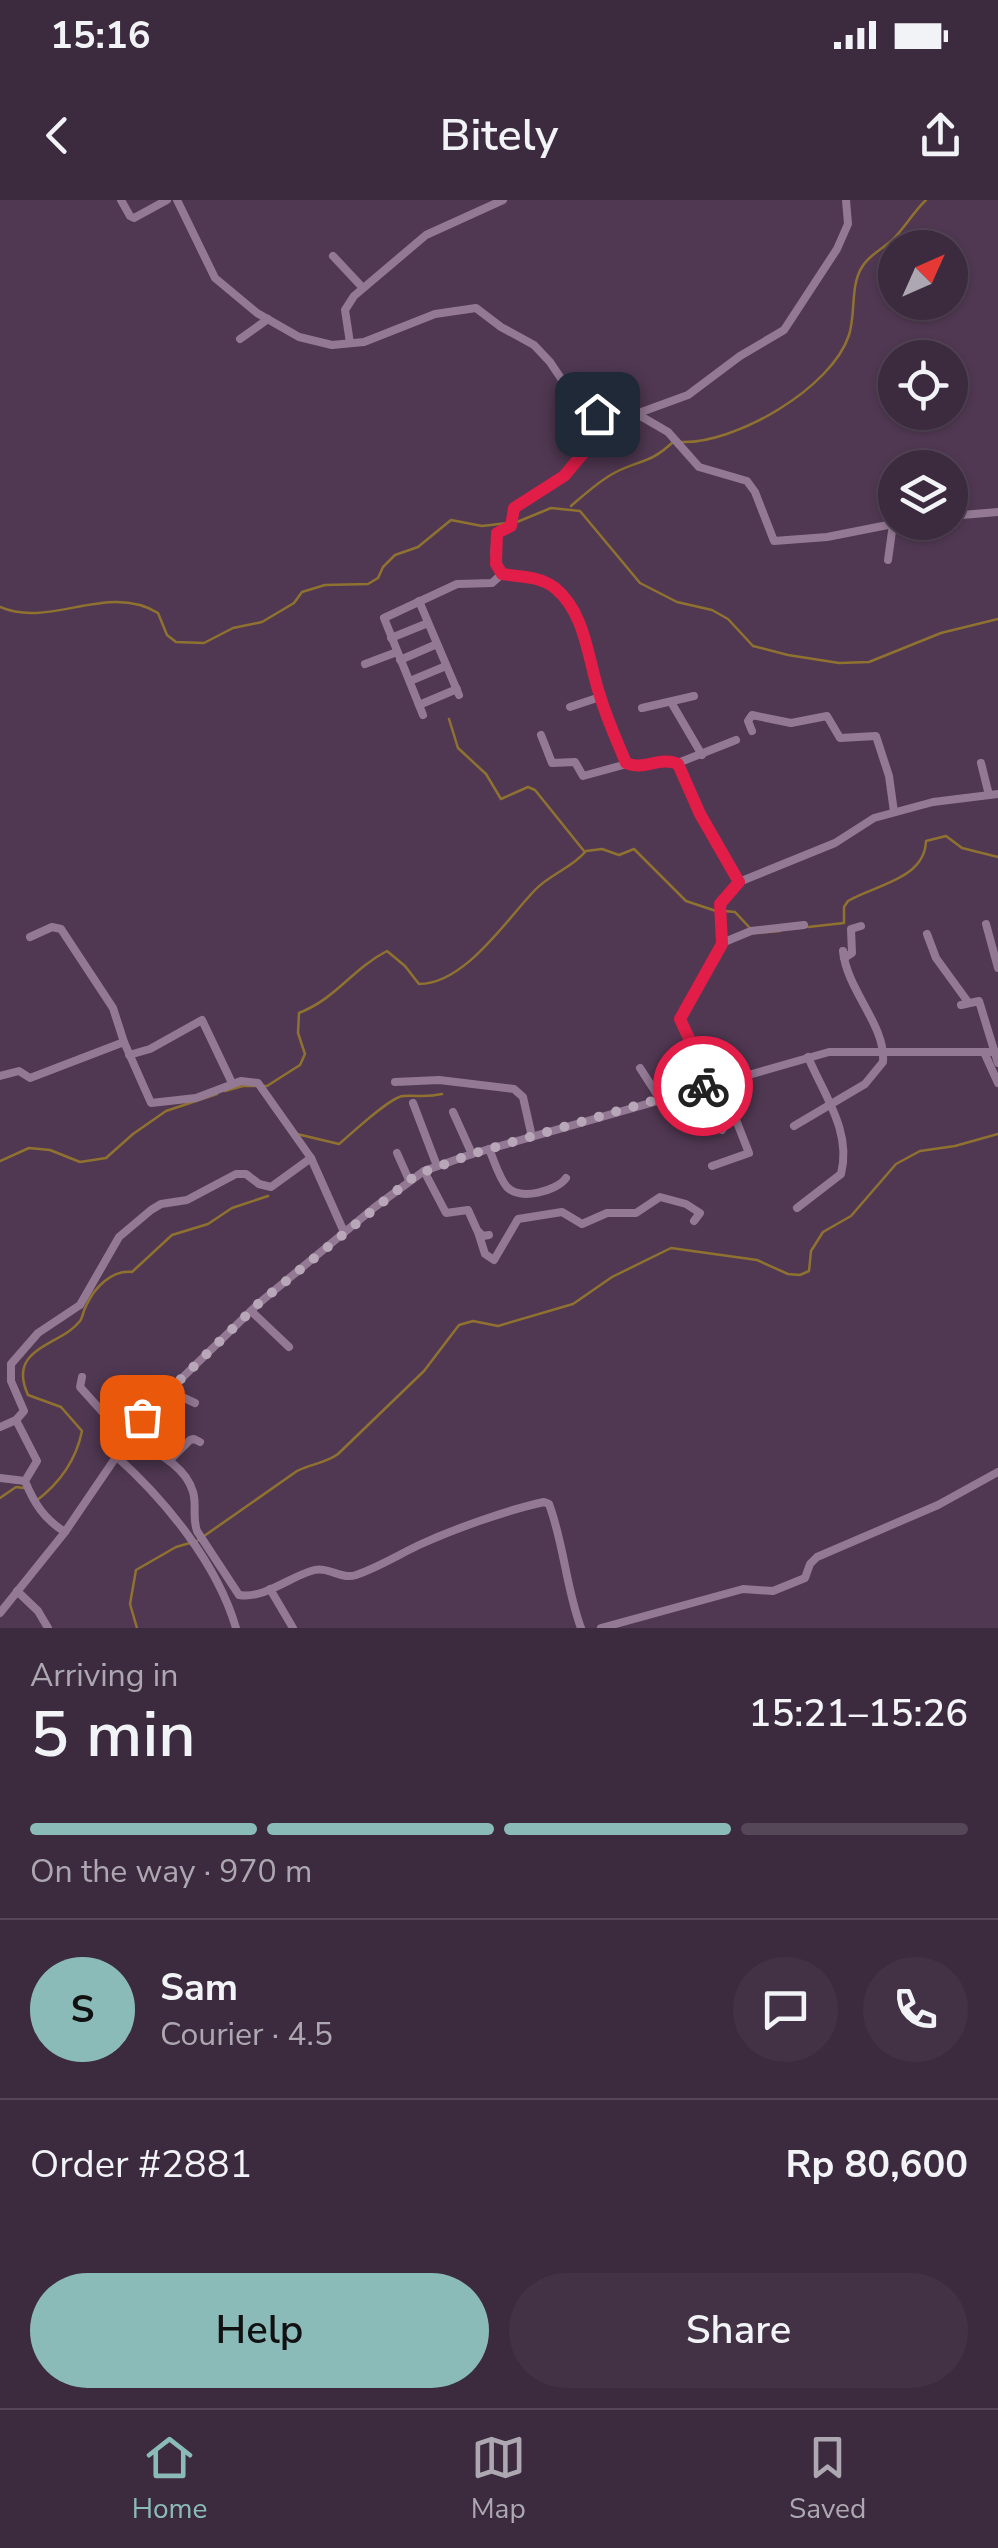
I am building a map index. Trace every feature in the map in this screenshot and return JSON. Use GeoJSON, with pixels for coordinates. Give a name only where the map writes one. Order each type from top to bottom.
{"type":"FeatureCollection","features":[{"type":"Feature","properties":{"kind":"street"},"geometry":{"type":"LineString","coordinates":[[121,200],[134,218],[166,200]]}},
{"type":"Feature","properties":{"kind":"street"},"geometry":{"type":"LineString","coordinates":[[177,200],[215,278],[268,320],[308,340],[332,345],[378,338],[435,314],[476,308],[534,345],[580,407],[608,424]]}},
{"type":"Feature","properties":{"kind":"street"},"geometry":{"type":"LineString","coordinates":[[350,343],[346,307],[363,288],[432,231],[503,200]]}},
{"type":"Feature","properties":{"kind":"street"},"geometry":{"type":"LineString","coordinates":[[502,574],[496,564],[496,540],[499,532],[512,524],[514,508],[564,476],[608,424],[688,395],[789,325],[846,231],[846,200]]}},
{"type":"Feature","properties":{"kind":"street"},"geometry":{"type":"LineString","coordinates":[[333,256],[363,288]]}},
{"type":"Feature","properties":{"kind":"street"},"geometry":{"type":"LineString","coordinates":[[240,339],[268,320]]}},
{"type":"Feature","properties":{"kind":"street"},"geometry":{"type":"LineString","coordinates":[[637,414],[668,432],[699,468],[750,484],[774,541],[827,537],[878,527]]}},
{"type":"Feature","properties":{"kind":"street"},"geometry":{"type":"LineString","coordinates":[[968,514],[998,512]]}},
{"type":"Feature","properties":{"kind":"street"},"geometry":{"type":"LineString","coordinates":[[888,560],[893,540]]}},
{"type":"Feature","properties":{"kind":"street"},"geometry":{"type":"LineString","coordinates":[[424,715],[384,620],[386,616],[465,582],[492,583],[502,574]]}},
{"type":"Feature","properties":{"kind":"street"},"geometry":{"type":"LineString","coordinates":[[502,574],[540,580],[554,586],[564,597],[584,636],[600,697],[627,764]]}},
{"type":"Feature","properties":{"kind":"street"},"geometry":{"type":"LineString","coordinates":[[419,601],[458,692],[419,705]]}},
{"type":"Feature","properties":{"kind":"street"},"geometry":{"type":"LineString","coordinates":[[391,638],[428,623]]}},
{"type":"Feature","properties":{"kind":"street"},"geometry":{"type":"LineString","coordinates":[[365,664],[437,644]]}},
{"type":"Feature","properties":{"kind":"street"},"geometry":{"type":"LineString","coordinates":[[410,682],[446,666]]}},
{"type":"Feature","properties":{"kind":"street"},"geometry":{"type":"LineString","coordinates":[[642,708],[694,696]]}},
{"type":"Feature","properties":{"kind":"street"},"geometry":{"type":"LineString","coordinates":[[570,708],[600,697]]}},
{"type":"Feature","properties":{"kind":"street"},"geometry":{"type":"LineString","coordinates":[[671,702],[702,755]]}},
{"type":"Feature","properties":{"kind":"street"},"geometry":{"type":"LineString","coordinates":[[752,731],[748,721],[752,716],[791,723],[825,716],[841,738],[876,736],[889,776],[894,812]]}},
{"type":"Feature","properties":{"kind":"street"},"geometry":{"type":"LineString","coordinates":[[541,734],[552,763],[574,762],[583,776],[627,764],[670,760],[678,764],[700,814],[739,882]]}},
{"type":"Feature","properties":{"kind":"street"},"geometry":{"type":"LineString","coordinates":[[678,764],[736,740]]}},
{"type":"Feature","properties":{"kind":"street"},"geometry":{"type":"LineString","coordinates":[[710,1084],[680,1019],[722,944],[720,904],[739,882],[835,843],[868,820],[933,802],[994,794],[981,763]]}},
{"type":"Feature","properties":{"kind":"street"},"geometry":{"type":"LineString","coordinates":[[722,944],[749,932],[804,924]]}},
{"type":"Feature","properties":{"kind":"street"},"geometry":{"type":"LineString","coordinates":[[986,924],[998,968]]}},
{"type":"Feature","properties":{"kind":"street"},"geometry":{"type":"LineString","coordinates":[[794,1126],[871,1079],[883,1062],[884,1050],[877,1030],[852,986],[843,954],[852,953],[852,928],[860,926]]}},
{"type":"Feature","properties":{"kind":"street"},"geometry":{"type":"LineString","coordinates":[[30,937],[52,927],[61,929],[113,1008],[153,1104],[196,1098],[232,1083],[250,1081],[262,1087],[310,1158],[344,1232]]}},
{"type":"Feature","properties":{"kind":"street"},"geometry":{"type":"LineString","coordinates":[[927,934],[936,958],[964,1004],[980,1002],[998,1083]]}},
{"type":"Feature","properties":{"kind":"street"},"geometry":{"type":"LineString","coordinates":[[129,1054],[150,1049],[202,1020],[232,1083]]}},
{"type":"Feature","properties":{"kind":"street"},"geometry":{"type":"LineString","coordinates":[[0,1076],[19,1071],[30,1078],[124,1042]]}},
{"type":"Feature","properties":{"kind":"street"},"geometry":{"type":"LineString","coordinates":[[0,1613],[65,1532],[127,1437],[169,1391],[251,1311],[424,1171],[808,1056],[842,1050],[992,1052]]}},
{"type":"Feature","properties":{"kind":"street"},"geometry":{"type":"LineString","coordinates":[[992,1052],[998,1063]]}},
{"type":"Feature","properties":{"kind":"street"},"geometry":{"type":"LineString","coordinates":[[797,1208],[826,1188],[843,1170],[844,1135],[808,1056]]}},
{"type":"Feature","properties":{"kind":"street"},"geometry":{"type":"LineString","coordinates":[[640,1068],[660,1099]]}},
{"type":"Feature","properties":{"kind":"street"},"geometry":{"type":"LineString","coordinates":[[395,1082],[438,1080],[514,1089],[523,1097],[532,1136]]}},
{"type":"Feature","properties":{"kind":"street"},"geometry":{"type":"LineString","coordinates":[[712,1166],[750,1154],[720,1081]]}},
{"type":"Feature","properties":{"kind":"street"},"geometry":{"type":"LineString","coordinates":[[413,1103],[437,1166]]}},
{"type":"Feature","properties":{"kind":"street"},"geometry":{"type":"LineString","coordinates":[[452,1112],[472,1154]]}},
{"type":"Feature","properties":{"kind":"street"},"geometry":{"type":"LineString","coordinates":[[722,1130],[733,1113]]}},
{"type":"Feature","properties":{"kind":"street"},"geometry":{"type":"LineString","coordinates":[[489,1149],[506,1186],[513,1191],[554,1190],[566,1178]]}},
{"type":"Feature","properties":{"kind":"street"},"geometry":{"type":"LineString","coordinates":[[397,1153],[409,1180]]}},
{"type":"Feature","properties":{"kind":"street"},"geometry":{"type":"LineString","coordinates":[[0,1428],[24,1411],[11,1381],[11,1364],[38,1333],[80,1305],[130,1225],[161,1204],[188,1200],[230,1175],[246,1174],[271,1187],[310,1158]]}},
{"type":"Feature","properties":{"kind":"street"},"geometry":{"type":"LineString","coordinates":[[740,1158],[743,1163],[752,1162]]}},
{"type":"Feature","properties":{"kind":"street"},"geometry":{"type":"LineString","coordinates":[[424,1171],[446,1213],[468,1210],[485,1254],[494,1260],[514,1224],[525,1218],[562,1212],[582,1224],[610,1212],[636,1213],[663,1197],[697,1209],[700,1216],[694,1221]]}},
{"type":"Feature","properties":{"kind":"street"},"geometry":{"type":"LineString","coordinates":[[478,1232],[489,1235]]}},
{"type":"Feature","properties":{"kind":"street"},"geometry":{"type":"LineString","coordinates":[[251,1311],[289,1348]]}},
{"type":"Feature","properties":{"kind":"street"},"geometry":{"type":"LineString","coordinates":[[82,1377],[80,1387],[127,1437],[169,1461],[190,1483],[196,1531],[233,1590],[244,1596],[320,1569],[346,1577],[355,1575],[424,1544],[544,1502],[550,1506],[581,1628]]}},
{"type":"Feature","properties":{"kind":"street"},"geometry":{"type":"LineString","coordinates":[[169,1391],[195,1403]]}},
{"type":"Feature","properties":{"kind":"street"},"geometry":{"type":"LineString","coordinates":[[16,1420],[37,1461],[25,1481]]}},
{"type":"Feature","properties":{"kind":"street"},"geometry":{"type":"LineString","coordinates":[[169,1461],[190,1440],[200,1442]]}},
{"type":"Feature","properties":{"kind":"street"},"geometry":{"type":"LineString","coordinates":[[116,1456],[149,1489],[195,1547],[236,1628]]}},
{"type":"Feature","properties":{"kind":"street"},"geometry":{"type":"LineString","coordinates":[[602,1628],[743,1589],[773,1591],[805,1578],[810,1564],[818,1557],[938,1505],[998,1472]]}},
{"type":"Feature","properties":{"kind":"street"},"geometry":{"type":"LineString","coordinates":[[0,1478],[25,1481]]}},
{"type":"Feature","properties":{"kind":"street"},"geometry":{"type":"LineString","coordinates":[[25,1481],[44,1516],[65,1532]]}},
{"type":"Feature","properties":{"kind":"street"},"geometry":{"type":"LineString","coordinates":[[270,1589],[292,1628]]}},
{"type":"Feature","properties":{"kind":"street"},"geometry":{"type":"LineString","coordinates":[[17,1591],[38,1611],[48,1628]]}},
{"type":"Feature","properties":{"kind":"waterway"},"geometry":{"type":"LineString","coordinates":[[680,442],[727,434],[753,423],[778,410],[823,374],[849,335],[862,267],[895,237],[926,200]]}},
{"type":"Feature","properties":{"kind":"waterway"},"geometry":{"type":"LineString","coordinates":[[571,506],[610,475],[652,458],[673,442]]}},
{"type":"Feature","properties":{"kind":"waterway"},"geometry":{"type":"LineString","coordinates":[[0,607],[39,613],[99,603],[139,605],[158,613],[167,635],[176,642],[204,643],[233,628],[262,622],[294,603],[302,592],[325,585],[368,584],[378,578],[395,555],[418,547],[451,520],[482,526],[517,522],[551,508],[580,511],[640,583],[677,602],[712,610],[728,619],[753,646],[788,655],[839,663],[869,662],[941,633],[998,619]]}},
{"type":"Feature","properties":{"kind":"waterway"},"geometry":{"type":"LineString","coordinates":[[449,719],[458,748],[486,774],[501,799],[528,787],[535,790],[584,851]]}},
{"type":"Feature","properties":{"kind":"waterway"},"geometry":{"type":"LineString","coordinates":[[808,927],[844,923],[848,901],[908,872],[923,854],[926,841],[946,836],[962,848],[998,857]]}},
{"type":"Feature","properties":{"kind":"waterway"},"geometry":{"type":"LineString","coordinates":[[586,851],[602,849],[619,855],[634,849],[686,901],[716,911]]}},
{"type":"Feature","properties":{"kind":"waterway"},"geometry":{"type":"LineString","coordinates":[[225,1091],[267,1086],[300,1065],[305,1054],[298,1033],[299,1013],[324,1000],[387,951],[419,984],[452,974],[483,948],[541,885],[585,852]]}},
{"type":"Feature","properties":{"kind":"waterway"},"geometry":{"type":"LineString","coordinates":[[724,911],[735,912],[749,927]]}},
{"type":"Feature","properties":{"kind":"waterway"},"geometry":{"type":"LineString","coordinates":[[755,933],[780,931]]}},
{"type":"Feature","properties":{"kind":"waterway"},"geometry":{"type":"LineString","coordinates":[[0,1161],[29,1148],[50,1150],[80,1162],[106,1158],[166,1111],[217,1094]]}},
{"type":"Feature","properties":{"kind":"waterway"},"geometry":{"type":"LineString","coordinates":[[297,1134],[339,1144],[397,1098],[442,1094]]}},
{"type":"Feature","properties":{"kind":"waterway"},"geometry":{"type":"LineString","coordinates":[[137,1628],[130,1604],[136,1570],[176,1547],[197,1541],[297,1471],[338,1454],[424,1371],[459,1325],[473,1321],[498,1326],[573,1304],[612,1277],[671,1248],[757,1260],[788,1274],[800,1275],[809,1271],[811,1251],[823,1232],[851,1216],[896,1164],[920,1151],[998,1134]]}},
{"type":"Feature","properties":{"kind":"waterway"},"geometry":{"type":"LineString","coordinates":[[36,1501],[66,1470],[82,1431],[61,1407],[28,1395],[23,1379],[30,1357],[80,1321],[89,1299],[104,1282],[117,1274],[132,1272],[172,1235],[208,1224],[232,1208],[268,1196]]}},
{"type":"Feature","properties":{"kind":"waterway"},"geometry":{"type":"LineString","coordinates":[[0,1498],[16,1487],[24,1488]]}},
{"type":"Feature","properties":{"kind":"way so far"},"geometry":{"type":"LineString","coordinates":[[142,1417],[258,1304],[416,1175],[472,1154],[703,1086]]}},
{"type":"Feature","properties":{"kind":"route"},"geometry":{"type":"LineString","coordinates":[[597,414],[608,424],[579,459],[555,484],[514,508],[511,526],[497,533],[496,564],[502,574],[540,580],[554,586],[564,597],[581,626],[600,697],[626,763],[634,766],[672,760],[678,764],[700,814],[739,882],[720,904],[722,944],[680,1019],[710,1084],[703,1086]]}}]}
